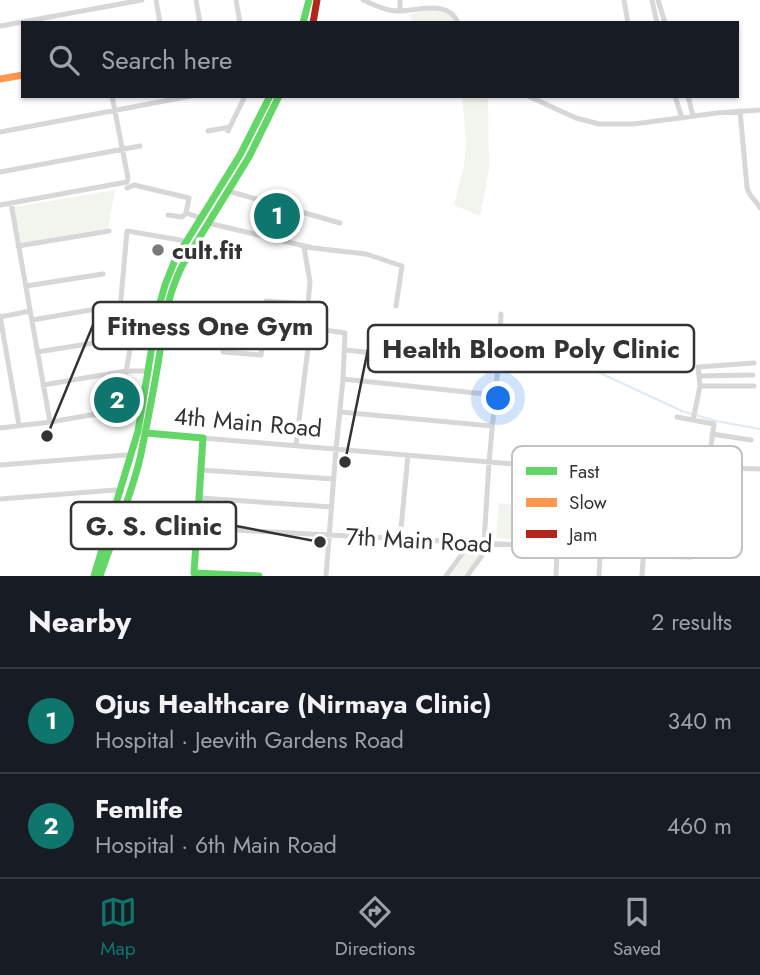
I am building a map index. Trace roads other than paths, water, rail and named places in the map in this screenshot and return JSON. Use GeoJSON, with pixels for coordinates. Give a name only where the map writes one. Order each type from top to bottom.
{"type":"FeatureCollection","features":[{"type":"Feature","properties":{"kind":"main road"},"geometry":{"type":"LineString","coordinates":[[304,21],[309,0]]}},
{"type":"Feature","properties":{"kind":"main road"},"geometry":{"type":"LineString","coordinates":[[313,21],[317,0]]}},
{"type":"Feature","properties":{"kind":"main road"},"geometry":{"type":"LineString","coordinates":[[0,79],[21,75]]}},
{"type":"Feature","properties":{"kind":"main road"},"geometry":{"type":"LineString","coordinates":[[100,576],[129,496],[146,433],[158,365],[159,310],[165,285],[186,241],[240,155],[269,98]]}},
{"type":"Feature","properties":{"kind":"main road"},"geometry":{"type":"LineString","coordinates":[[94,576],[131,456],[149,371],[173,285],[181,266],[250,158],[278,98]]}},
{"type":"Feature","properties":{"kind":"main road","name":"4th Main Road"},"geometry":{"type":"LineString","coordinates":[[146,433],[204,438]]}},
{"type":"Feature","properties":{"kind":"main road"},"geometry":{"type":"LineString","coordinates":[[204,438],[194,573],[256,576]]}},
{"type":"Feature","properties":{"kind":"street"},"geometry":{"type":"LineString","coordinates":[[27,21],[142,0]]}},
{"type":"Feature","properties":{"kind":"street"},"geometry":{"type":"LineString","coordinates":[[156,0],[160,21]]}},
{"type":"Feature","properties":{"kind":"street"},"geometry":{"type":"LineString","coordinates":[[196,0],[200,21]]}},
{"type":"Feature","properties":{"kind":"street"},"geometry":{"type":"LineString","coordinates":[[236,0],[240,21]]}},
{"type":"Feature","properties":{"kind":"street"},"geometry":{"type":"LineString","coordinates":[[363,0],[387,10],[400,11],[432,5],[446,6],[457,21]]}},
{"type":"Feature","properties":{"kind":"street"},"geometry":{"type":"LineString","coordinates":[[400,0],[400,11]]}},
{"type":"Feature","properties":{"kind":"street"},"geometry":{"type":"LineString","coordinates":[[624,0],[628,21]]}},
{"type":"Feature","properties":{"kind":"street"},"geometry":{"type":"LineString","coordinates":[[652,0],[657,21]]}},
{"type":"Feature","properties":{"kind":"street"},"geometry":{"type":"LineString","coordinates":[[659,0],[664,21]]}},
{"type":"Feature","properties":{"kind":"street"},"geometry":{"type":"LineString","coordinates":[[0,26],[21,22]]}},
{"type":"Feature","properties":{"kind":"street"},"geometry":{"type":"LineString","coordinates":[[112,98],[128,178],[125,186]]}},
{"type":"Feature","properties":{"kind":"street"},"geometry":{"type":"LineString","coordinates":[[0,132],[181,98]]}},
{"type":"Feature","properties":{"kind":"street"},"geometry":{"type":"LineString","coordinates":[[208,131],[229,129],[244,98]]}},
{"type":"Feature","properties":{"kind":"street"},"geometry":{"type":"LineString","coordinates":[[532,98],[576,118],[597,123],[660,121],[760,110]]}},
{"type":"Feature","properties":{"kind":"street"},"geometry":{"type":"LineString","coordinates":[[677,98],[682,118]]}},
{"type":"Feature","properties":{"kind":"street"},"geometry":{"type":"LineString","coordinates":[[688,98],[693,116]]}},
{"type":"Feature","properties":{"kind":"street"},"geometry":{"type":"LineString","coordinates":[[740,111],[747,187],[749,196],[760,208]]}},
{"type":"Feature","properties":{"kind":"street"},"geometry":{"type":"LineString","coordinates":[[0,172],[140,146]]}},
{"type":"Feature","properties":{"kind":"street"},"geometry":{"type":"LineString","coordinates":[[0,205],[134,185],[189,198],[186,213],[182,217],[168,215]]}},
{"type":"Feature","properties":{"kind":"street"},"geometry":{"type":"LineString","coordinates":[[228,191],[340,223]]}},
{"type":"Feature","properties":{"kind":"street"},"geometry":{"type":"LineString","coordinates":[[11,203],[50,422]]}},
{"type":"Feature","properties":{"kind":"street"},"geometry":{"type":"LineString","coordinates":[[186,213],[201,218]]}},
{"type":"Feature","properties":{"kind":"street"},"geometry":{"type":"LineString","coordinates":[[208,223],[304,247],[366,254],[402,266],[396,306]]}},
{"type":"Feature","properties":{"kind":"street"},"geometry":{"type":"LineString","coordinates":[[18,246],[108,231]]}},
{"type":"Feature","properties":{"kind":"street"},"geometry":{"type":"LineString","coordinates":[[120,310],[127,231],[186,241]]}},
{"type":"Feature","properties":{"kind":"street"},"geometry":{"type":"LineString","coordinates":[[265,301],[308,304],[310,282],[304,247]]}},
{"type":"Feature","properties":{"kind":"street"},"geometry":{"type":"LineString","coordinates":[[26,286],[103,274]]}},
{"type":"Feature","properties":{"kind":"street"},"geometry":{"type":"LineString","coordinates":[[32,320],[102,308]]}},
{"type":"Feature","properties":{"kind":"street"},"geometry":{"type":"LineString","coordinates":[[19,425],[0,317],[30,312]]}},
{"type":"Feature","properties":{"kind":"street"},"geometry":{"type":"LineString","coordinates":[[467,576],[488,543],[488,462],[502,332],[501,314]]}},
{"type":"Feature","properties":{"kind":"street"},"geometry":{"type":"LineString","coordinates":[[324,330],[345,333],[326,576]]}},
{"type":"Feature","properties":{"kind":"street"},"geometry":{"type":"LineString","coordinates":[[296,445],[310,332]]}},
{"type":"Feature","properties":{"kind":"street"},"geometry":{"type":"LineString","coordinates":[[502,332],[550,337]]}},
{"type":"Feature","properties":{"kind":"street"},"geometry":{"type":"LineString","coordinates":[[117,425],[132,337]]}},
{"type":"Feature","properties":{"kind":"street"},"geometry":{"type":"LineString","coordinates":[[37,352],[132,337],[262,346],[261,355],[223,352]]}},
{"type":"Feature","properties":{"kind":"street"},"geometry":{"type":"LineString","coordinates":[[345,350],[498,366]]}},
{"type":"Feature","properties":{"kind":"street"},"geometry":{"type":"LineString","coordinates":[[694,416],[700,386],[698,367],[754,363]]}},
{"type":"Feature","properties":{"kind":"street"},"geometry":{"type":"LineString","coordinates":[[43,385],[126,371],[149,371]]}},
{"type":"Feature","properties":{"kind":"street"},"geometry":{"type":"LineString","coordinates":[[699,376],[753,375]]}},
{"type":"Feature","properties":{"kind":"street"},"geometry":{"type":"LineString","coordinates":[[343,379],[495,395]]}},
{"type":"Feature","properties":{"kind":"street"},"geometry":{"type":"LineString","coordinates":[[700,386],[754,386]]}},
{"type":"Feature","properties":{"kind":"street"},"geometry":{"type":"LineString","coordinates":[[0,428],[142,407]]}},
{"type":"Feature","properties":{"kind":"street"},"geometry":{"type":"LineString","coordinates":[[340,412],[492,426]]}},
{"type":"Feature","properties":{"kind":"street"},"geometry":{"type":"LineString","coordinates":[[677,417],[694,416],[714,424],[710,446]]}},
{"type":"Feature","properties":{"kind":"street"},"geometry":{"type":"LineString","coordinates":[[712,434],[751,440]]}},
{"type":"Feature","properties":{"kind":"street","name":"4th Main Road"},"geometry":{"type":"LineString","coordinates":[[204,438],[512,464]]}},
{"type":"Feature","properties":{"kind":"street"},"geometry":{"type":"LineString","coordinates":[[400,539],[408,455]]}},
{"type":"Feature","properties":{"kind":"street"},"geometry":{"type":"LineString","coordinates":[[0,465],[131,456]]}},
{"type":"Feature","properties":{"kind":"street","name":"4th Main Road"},"geometry":{"type":"LineString","coordinates":[[742,468],[760,469]]}},
{"type":"Feature","properties":{"kind":"street"},"geometry":{"type":"LineString","coordinates":[[201,470],[334,479]]}},
{"type":"Feature","properties":{"kind":"street"},"geometry":{"type":"LineString","coordinates":[[0,499],[116,490],[121,492]]}},
{"type":"Feature","properties":{"kind":"street"},"geometry":{"type":"LineString","coordinates":[[200,498],[332,507]]}},
{"type":"Feature","properties":{"kind":"street","name":"7th Main Road"},"geometry":{"type":"LineString","coordinates":[[197,528],[512,544]]}},
{"type":"Feature","properties":{"kind":"street"},"geometry":{"type":"LineString","coordinates":[[446,576],[471,542]]}},
{"type":"Feature","properties":{"kind":"street"},"geometry":{"type":"LineString","coordinates":[[556,558],[556,576]]}},
{"type":"Feature","properties":{"kind":"street"},"geometry":{"type":"LineString","coordinates":[[599,576],[600,558]]}},
{"type":"Feature","properties":{"kind":"street"},"geometry":{"type":"LineString","coordinates":[[642,558],[642,576]]}},
{"type":"Feature","properties":{"kind":"waterway"},"geometry":{"type":"LineString","coordinates":[[551,360],[585,366],[682,411],[760,429]]}},
{"type":"Feature","properties":{"kind":"place","name":"Ojus Healthcare (Nirmaya Clinic)"},"geometry":{"type":"Point","coordinates":[277,216]}},
{"type":"Feature","properties":{"kind":"place","name":"cult.fit"},"geometry":{"type":"Point","coordinates":[158,250]}},
{"type":"Feature","properties":{"kind":"place","name":"Femlife"},"geometry":{"type":"Point","coordinates":[117,400]}},
{"type":"Feature","properties":{"kind":"place","name":"Fitness One Gym"},"geometry":{"type":"Point","coordinates":[47,436]}},
{"type":"Feature","properties":{"kind":"place","name":"Health Bloom Poly Clinic"},"geometry":{"type":"Point","coordinates":[345,462]}},
{"type":"Feature","properties":{"kind":"place","name":"G. S. Clinic"},"geometry":{"type":"Point","coordinates":[320,542]}}]}
